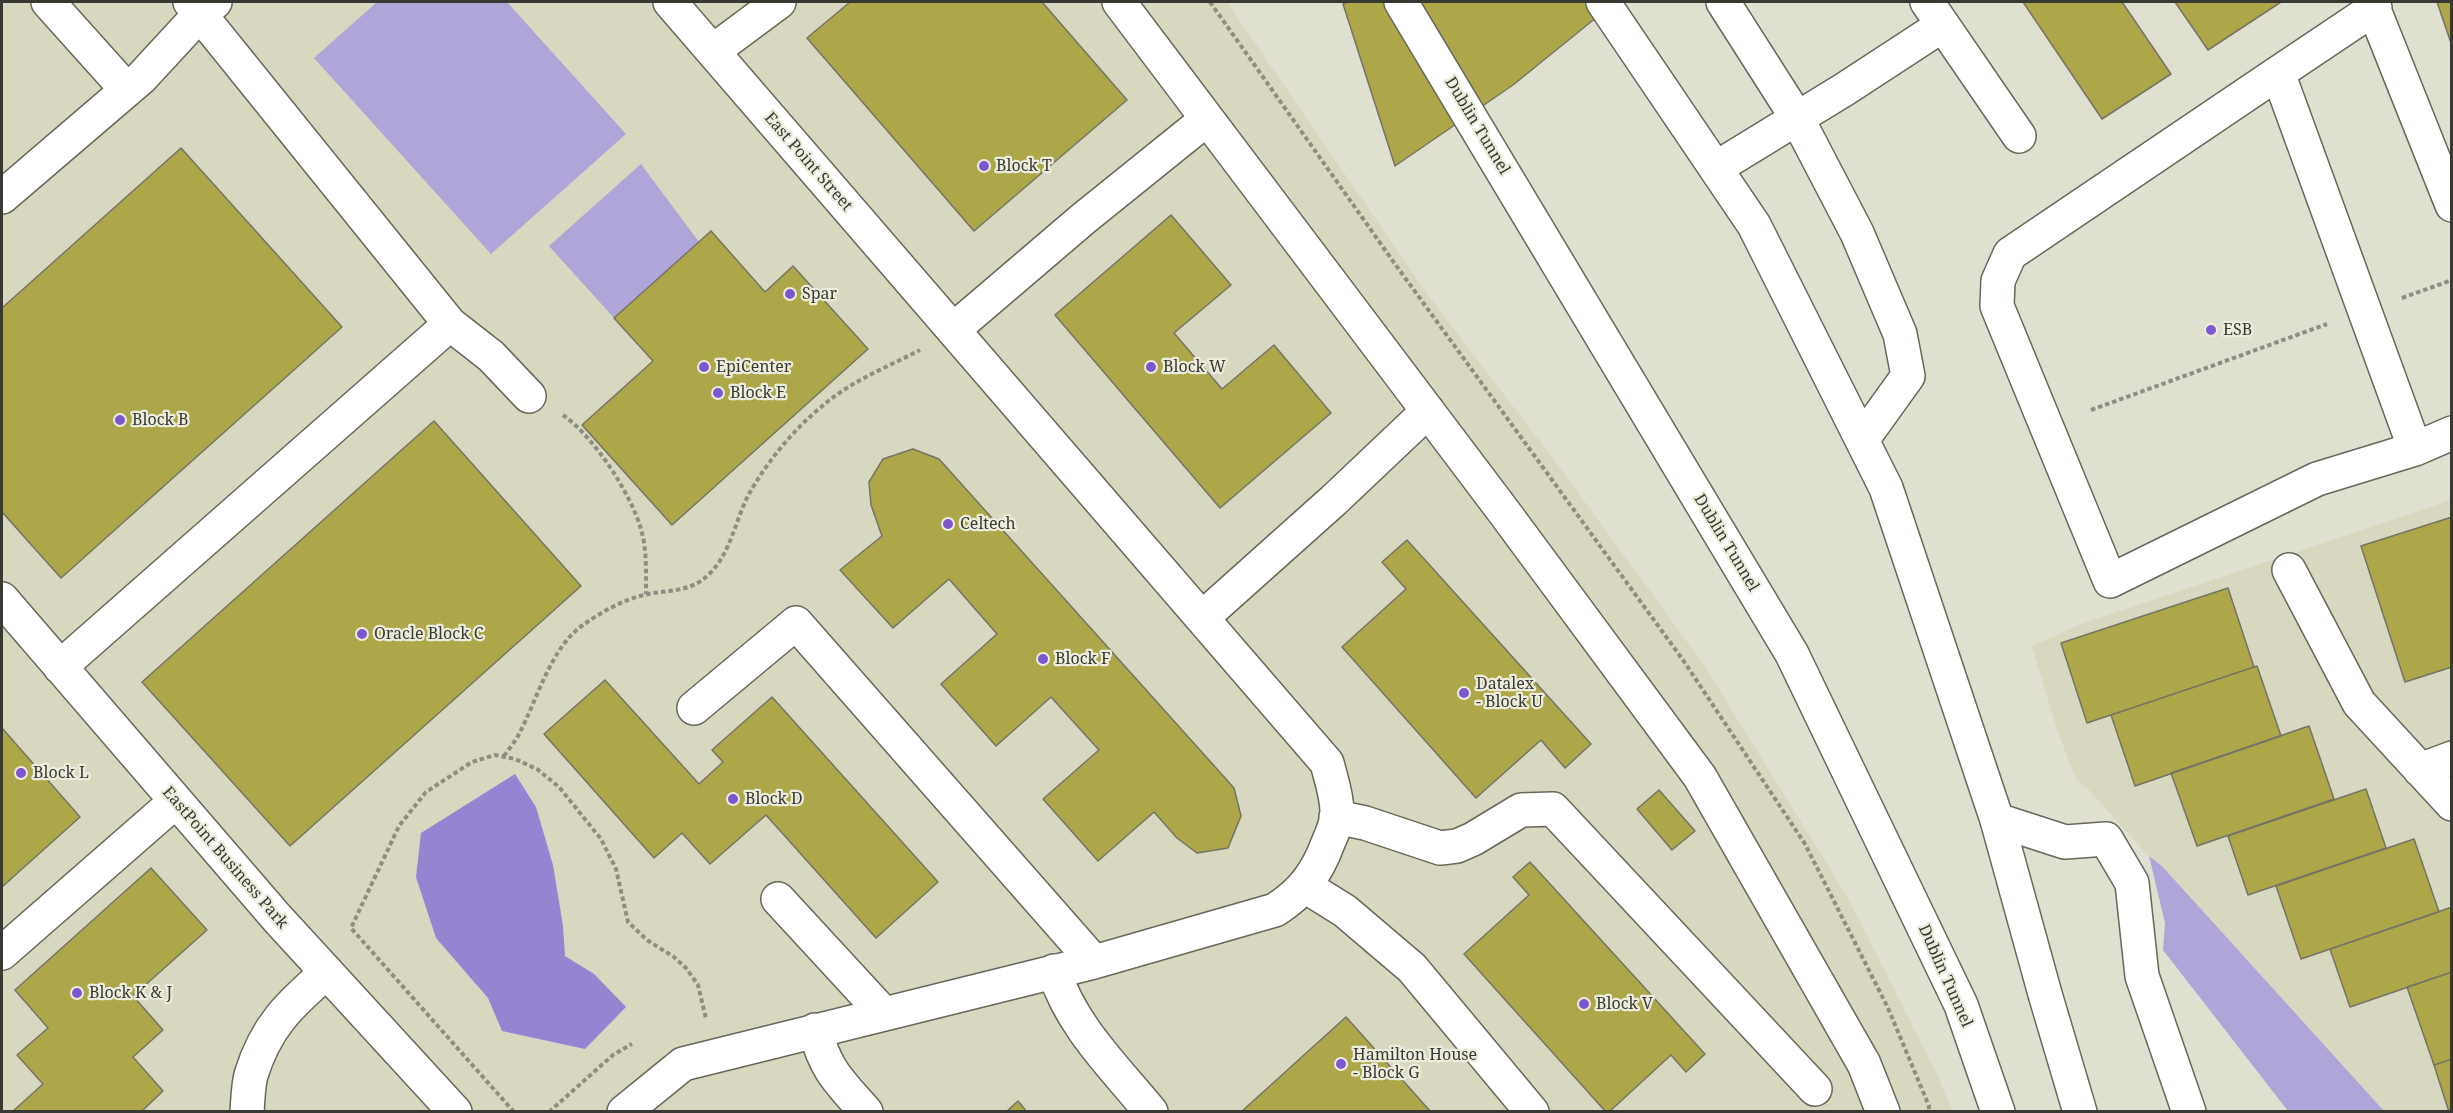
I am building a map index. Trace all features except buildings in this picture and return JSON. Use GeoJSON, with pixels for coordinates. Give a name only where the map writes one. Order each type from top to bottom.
{"type":"FeatureCollection","features":[{"type":"Feature","properties":{"kind":"main road"},"geometry":{"type":"LineString","coordinates":[[48,2],[127,90]]}},
{"type":"Feature","properties":{"kind":"main road","name":"East Point Street"},"geometry":{"type":"LineString","coordinates":[[670,2],[1327,763],[1335,792],[1336,817]]}},
{"type":"Feature","properties":{"kind":"main road"},"geometry":{"type":"LineString","coordinates":[[713,51],[779,2]]}},
{"type":"Feature","properties":{"kind":"main road"},"geometry":{"type":"LineString","coordinates":[[1119,2],[1428,411],[1700,777],[1864,1064],[1883,1112]]}},
{"type":"Feature","properties":{"kind":"main road","name":"Dublin Tunnel"},"geometry":{"type":"LineString","coordinates":[[1401,2],[1792,654],[1961,1005],[1998,1112]]}},
{"type":"Feature","properties":{"kind":"main road"},"geometry":{"type":"LineString","coordinates":[[1603,2],[1754,225],[1886,488],[1997,820],[2044,994],[2080,1112]]}},
{"type":"Feature","properties":{"kind":"main road"},"geometry":{"type":"LineString","coordinates":[[1723,2],[1797,118],[1857,233],[1900,334],[1908,376],[1862,440]]}},
{"type":"Feature","properties":{"kind":"main road"},"geometry":{"type":"LineString","coordinates":[[2,197],[141,78],[202,5],[450,324],[491,356],[529,396]]}},
{"type":"Feature","properties":{"kind":"main road"},"geometry":{"type":"LineString","coordinates":[[2451,205],[2373,5],[2278,73],[2010,254],[1998,281],[1998,306],[2110,581],[2318,479],[2415,450],[2451,433]]}},
{"type":"Feature","properties":{"kind":"main road"},"geometry":{"type":"LineString","coordinates":[[1716,168],[1797,118],[1935,13],[2019,136]]}},
{"type":"Feature","properties":{"kind":"main road"},"geometry":{"type":"LineString","coordinates":[[2278,73],[2415,450]]}},
{"type":"Feature","properties":{"kind":"main road"},"geometry":{"type":"LineString","coordinates":[[950,326],[1207,119]]}},
{"type":"Feature","properties":{"kind":"main road"},"geometry":{"type":"LineString","coordinates":[[60,667],[450,324]]}},
{"type":"Feature","properties":{"kind":"main road"},"geometry":{"type":"LineString","coordinates":[[1202,618],[1334,500],[1428,411]]}},
{"type":"Feature","properties":{"kind":"main road"},"geometry":{"type":"LineString","coordinates":[[2289,570],[2359,703],[2451,804]]}},
{"type":"Feature","properties":{"kind":"main road","name":"EastPoint Business Park"},"geometry":{"type":"LineString","coordinates":[[2,599],[176,801],[455,1112]]}},
{"type":"Feature","properties":{"kind":"main road"},"geometry":{"type":"LineString","coordinates":[[694,708],[796,623],[1094,962]]}},
{"type":"Feature","properties":{"kind":"main road"},"geometry":{"type":"LineString","coordinates":[[2420,770],[2451,758]]}},
{"type":"Feature","properties":{"kind":"main road"},"geometry":{"type":"LineString","coordinates":[[2,953],[176,801]]}},
{"type":"Feature","properties":{"kind":"main road"},"geometry":{"type":"LineString","coordinates":[[624,1112],[683,1064],[1094,962],[1275,910],[1292,899],[1305,886],[1320,863],[1336,817],[1365,822],[1440,848],[1457,846],[1473,839],[1521,810],[1554,809],[1815,1089]]}},
{"type":"Feature","properties":{"kind":"main road"},"geometry":{"type":"LineString","coordinates":[[1997,820],[2065,842],[2106,839],[2132,883],[2142,976],[2189,1112]]}},
{"type":"Feature","properties":{"kind":"main road"},"geometry":{"type":"LineString","coordinates":[[1305,886],[1345,911],[1412,968],[1532,1112]]}},
{"type":"Feature","properties":{"kind":"main road"},"geometry":{"type":"LineString","coordinates":[[778,899],[884,1014]]}},
{"type":"Feature","properties":{"kind":"main road"},"geometry":{"type":"LineString","coordinates":[[1054,971],[1061,994],[1076,1019],[1151,1112]]}},
{"type":"Feature","properties":{"kind":"main road"},"geometry":{"type":"LineString","coordinates":[[247,1112],[251,1076],[274,1024],[292,1002],[327,972]]}},
{"type":"Feature","properties":{"kind":"main road"},"geometry":{"type":"LineString","coordinates":[[815,1030],[822,1056],[830,1070],[866,1112]]}},
{"type":"Feature","properties":{"kind":"path"},"geometry":{"type":"LineString","coordinates":[[1210,2],[1388,254],[1683,660],[1805,844],[1888,1008],[1929,1106],[1929,1112]]}},
{"type":"Feature","properties":{"kind":"path"},"geometry":{"type":"LineString","coordinates":[[2091,410],[2451,280]]}},
{"type":"Feature","properties":{"kind":"path"},"geometry":{"type":"LineString","coordinates":[[504,756],[518,737],[549,671],[570,637],[581,626],[639,596],[679,591],[708,576],[719,562],[747,497],[759,478],[803,425],[854,383],[950,326]]}},
{"type":"Feature","properties":{"kind":"path"},"geometry":{"type":"LineString","coordinates":[[529,396],[547,404],[569,419],[595,446],[627,498],[642,531],[646,594]]}},
{"type":"Feature","properties":{"kind":"path"},"geometry":{"type":"LineString","coordinates":[[514,1112],[351,928],[399,826],[412,807],[434,786],[472,762],[495,755],[515,759],[537,769],[559,787],[594,830],[616,869],[628,922],[647,940],[674,957],[686,968],[698,985],[707,1024]]}},
{"type":"Feature","properties":{"kind":"path"},"geometry":{"type":"LineString","coordinates":[[549,1112],[613,1055],[632,1044]]}},
{"type":"Feature","properties":{"kind":"shaded area"},"geometry":{"type":"Polygon","coordinates":[[[2,2],[1227,2],[1425,291],[1560,468],[1704,665],[1848,898],[1939,1079],[1952,1111],[2,1112],[2,2]]]}},
{"type":"Feature","properties":{"kind":"shaded area"},"geometry":{"type":"Polygon","coordinates":[[[377,2],[507,2],[626,134],[491,254],[314,58],[377,2]]]}},
{"type":"Feature","properties":{"kind":"shaded area"},"geometry":{"type":"Polygon","coordinates":[[[641,164],[699,242],[614,318],[549,246],[641,164]]]}},
{"type":"Feature","properties":{"kind":"shaded area"},"geometry":{"type":"Polygon","coordinates":[[[2451,500],[2451,1111],[2384,1111],[2162,866],[2149,856],[2087,788],[2077,781],[2058,733],[2032,646],[2079,625],[2451,500]]]}},
{"type":"Feature","properties":{"kind":"shaded area"},"geometry":{"type":"Polygon","coordinates":[[[515,774],[536,807],[553,865],[563,926],[565,956],[594,974],[626,1007],[585,1049],[502,1031],[488,998],[436,938],[416,877],[421,833],[515,774]]]}},
{"type":"Feature","properties":{"kind":"shaded area"},"geometry":{"type":"Polygon","coordinates":[[[2149,856],[2162,866],[2384,1111],[2288,1111],[2163,950],[2165,923],[2149,856]]]}},
{"type":"Feature","properties":{"kind":"place","name":"Block T"},"geometry":{"type":"Point","coordinates":[984,166]}},
{"type":"Feature","properties":{"kind":"place","name":"Spar"},"geometry":{"type":"Point","coordinates":[790,294]}},
{"type":"Feature","properties":{"kind":"place","name":"ESB"},"geometry":{"type":"Point","coordinates":[2211,330]}},
{"type":"Feature","properties":{"kind":"place","name":"EpiCenter"},"geometry":{"type":"Point","coordinates":[704,367]}},
{"type":"Feature","properties":{"kind":"place","name":"Block W"},"geometry":{"type":"Point","coordinates":[1151,367]}},
{"type":"Feature","properties":{"kind":"place","name":"Block E"},"geometry":{"type":"Point","coordinates":[718,393]}},
{"type":"Feature","properties":{"kind":"place","name":"Block B"},"geometry":{"type":"Point","coordinates":[120,420]}},
{"type":"Feature","properties":{"kind":"place","name":"Celtech"},"geometry":{"type":"Point","coordinates":[948,524]}},
{"type":"Feature","properties":{"kind":"place","name":"Oracle Block C"},"geometry":{"type":"Point","coordinates":[362,634]}},
{"type":"Feature","properties":{"kind":"place","name":"Block F"},"geometry":{"type":"Point","coordinates":[1043,659]}},
{"type":"Feature","properties":{"kind":"place","name":"Datalex - Block U"},"geometry":{"type":"Point","coordinates":[1464,693]}},
{"type":"Feature","properties":{"kind":"place","name":"Block L"},"geometry":{"type":"Point","coordinates":[21,773]}},
{"type":"Feature","properties":{"kind":"place","name":"Block D"},"geometry":{"type":"Point","coordinates":[733,799]}},
{"type":"Feature","properties":{"kind":"place","name":"Block K & J"},"geometry":{"type":"Point","coordinates":[77,993]}},
{"type":"Feature","properties":{"kind":"place","name":"Block V"},"geometry":{"type":"Point","coordinates":[1584,1004]}},
{"type":"Feature","properties":{"kind":"place","name":"Hamilton House - Block G"},"geometry":{"type":"Point","coordinates":[1341,1064]}}]}
